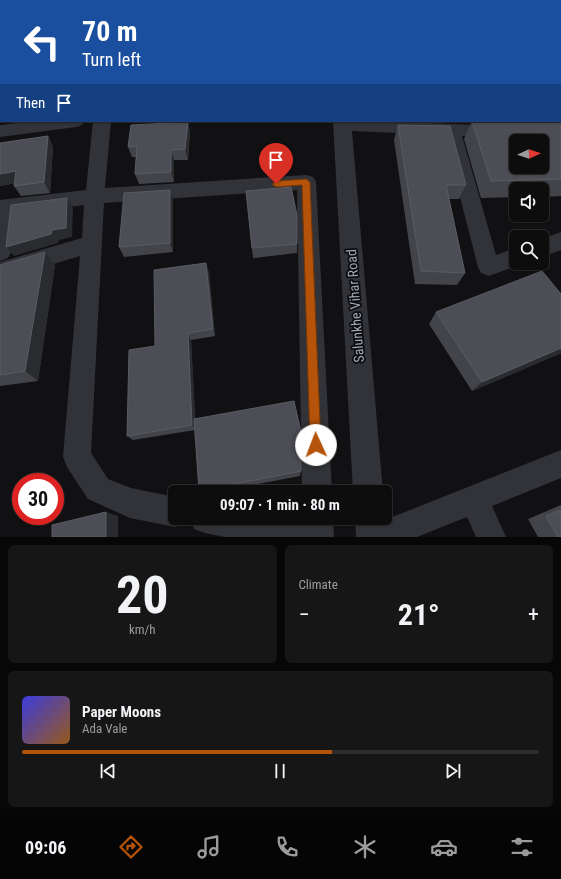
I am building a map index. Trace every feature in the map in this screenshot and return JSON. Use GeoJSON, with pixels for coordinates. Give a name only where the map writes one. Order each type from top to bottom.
{"type":"FeatureCollection","features":[{"type":"Feature","properties":{"kind":"street"},"geometry":{"type":"LineString","coordinates":[[10,127],[65,122]]}},
{"type":"Feature","properties":{"kind":"street"},"geometry":{"type":"LineString","coordinates":[[102,122],[95,196],[77,457],[98,489],[130,503],[168,511]]}},
{"type":"Feature","properties":{"kind":"street"},"geometry":{"type":"LineString","coordinates":[[342,123],[451,130],[513,132]]}},
{"type":"Feature","properties":{"kind":"street","name":"Salunkhe Vihar Road"},"geometry":{"type":"LineString","coordinates":[[342,123],[368,485]]}},
{"type":"Feature","properties":{"kind":"street"},"geometry":{"type":"LineString","coordinates":[[451,130],[489,268],[509,261]]}},
{"type":"Feature","properties":{"kind":"street"},"geometry":{"type":"LineString","coordinates":[[0,252],[2,208],[95,196],[306,182],[317,485]]}},
{"type":"Feature","properties":{"kind":"street"},"geometry":{"type":"LineString","coordinates":[[549,245],[561,241]]}},
{"type":"Feature","properties":{"kind":"street"},"geometry":{"type":"LineString","coordinates":[[0,271],[92,244]]}},
{"type":"Feature","properties":{"kind":"street"},"geometry":{"type":"LineString","coordinates":[[380,537],[561,464]]}},
{"type":"Feature","properties":{"kind":"street"},"geometry":{"type":"LineString","coordinates":[[474,499],[491,537]]}},
{"type":"Feature","properties":{"kind":"street"},"geometry":{"type":"LineString","coordinates":[[240,525],[299,537]]}},
{"type":"Feature","properties":{"kind":"street"},"geometry":{"type":"LineString","coordinates":[[318,525],[319,537]]}},
{"type":"Feature","properties":{"kind":"street"},"geometry":{"type":"LineString","coordinates":[[370,525],[371,537]]}},
{"type":"Feature","properties":{"kind":"building"},"geometry":{"type":"Polygon","coordinates":[[[188,122],[185,149],[171,150],[171,172],[135,174],[137,146],[128,147],[131,125],[188,122]]]}},
{"type":"Feature","properties":{"kind":"building"},"geometry":{"type":"Polygon","coordinates":[[[472,122],[561,122],[561,179],[491,181],[472,122]]]}},
{"type":"Feature","properties":{"kind":"building"},"geometry":{"type":"Polygon","coordinates":[[[398,125],[450,126],[466,185],[446,185],[465,273],[421,271],[398,125]]]}},
{"type":"Feature","properties":{"kind":"building"},"geometry":{"type":"Polygon","coordinates":[[[48,136],[44,182],[14,186],[16,171],[0,174],[0,143],[48,136]]]}},
{"type":"Feature","properties":{"kind":"building"},"geometry":{"type":"Polygon","coordinates":[[[291,187],[297,215],[297,244],[252,248],[246,191],[291,187]]]}},
{"type":"Feature","properties":{"kind":"building"},"geometry":{"type":"Polygon","coordinates":[[[170,190],[170,243],[119,247],[124,193],[170,190]]]}},
{"type":"Feature","properties":{"kind":"building"},"geometry":{"type":"Polygon","coordinates":[[[67,198],[66,228],[52,230],[51,234],[6,247],[11,205],[67,198]]]}},
{"type":"Feature","properties":{"kind":"building"},"geometry":{"type":"Polygon","coordinates":[[[45,252],[25,371],[0,375],[0,265],[45,252]]]}},
{"type":"Feature","properties":{"kind":"building"},"geometry":{"type":"Polygon","coordinates":[[[206,263],[213,329],[188,333],[192,425],[127,436],[129,350],[155,346],[154,270],[206,263]]]}},
{"type":"Feature","properties":{"kind":"building"},"geometry":{"type":"Polygon","coordinates":[[[542,271],[561,294],[561,348],[482,382],[436,312],[542,271]]]}},
{"type":"Feature","properties":{"kind":"building"},"geometry":{"type":"Polygon","coordinates":[[[294,401],[301,432],[301,471],[230,485],[199,485],[194,419],[294,401]]]}},
{"type":"Feature","properties":{"kind":"building"},"geometry":{"type":"Polygon","coordinates":[[[561,510],[561,537],[558,537],[546,516],[561,510]]]}},
{"type":"Feature","properties":{"kind":"building"},"geometry":{"type":"Polygon","coordinates":[[[106,512],[106,537],[52,537],[52,525],[64,525],[64,522],[106,512]]]}},
{"type":"Feature","properties":{"kind":"route"},"geometry":{"type":"LineString","coordinates":[[276,184],[306,182],[316,445]]}}]}
